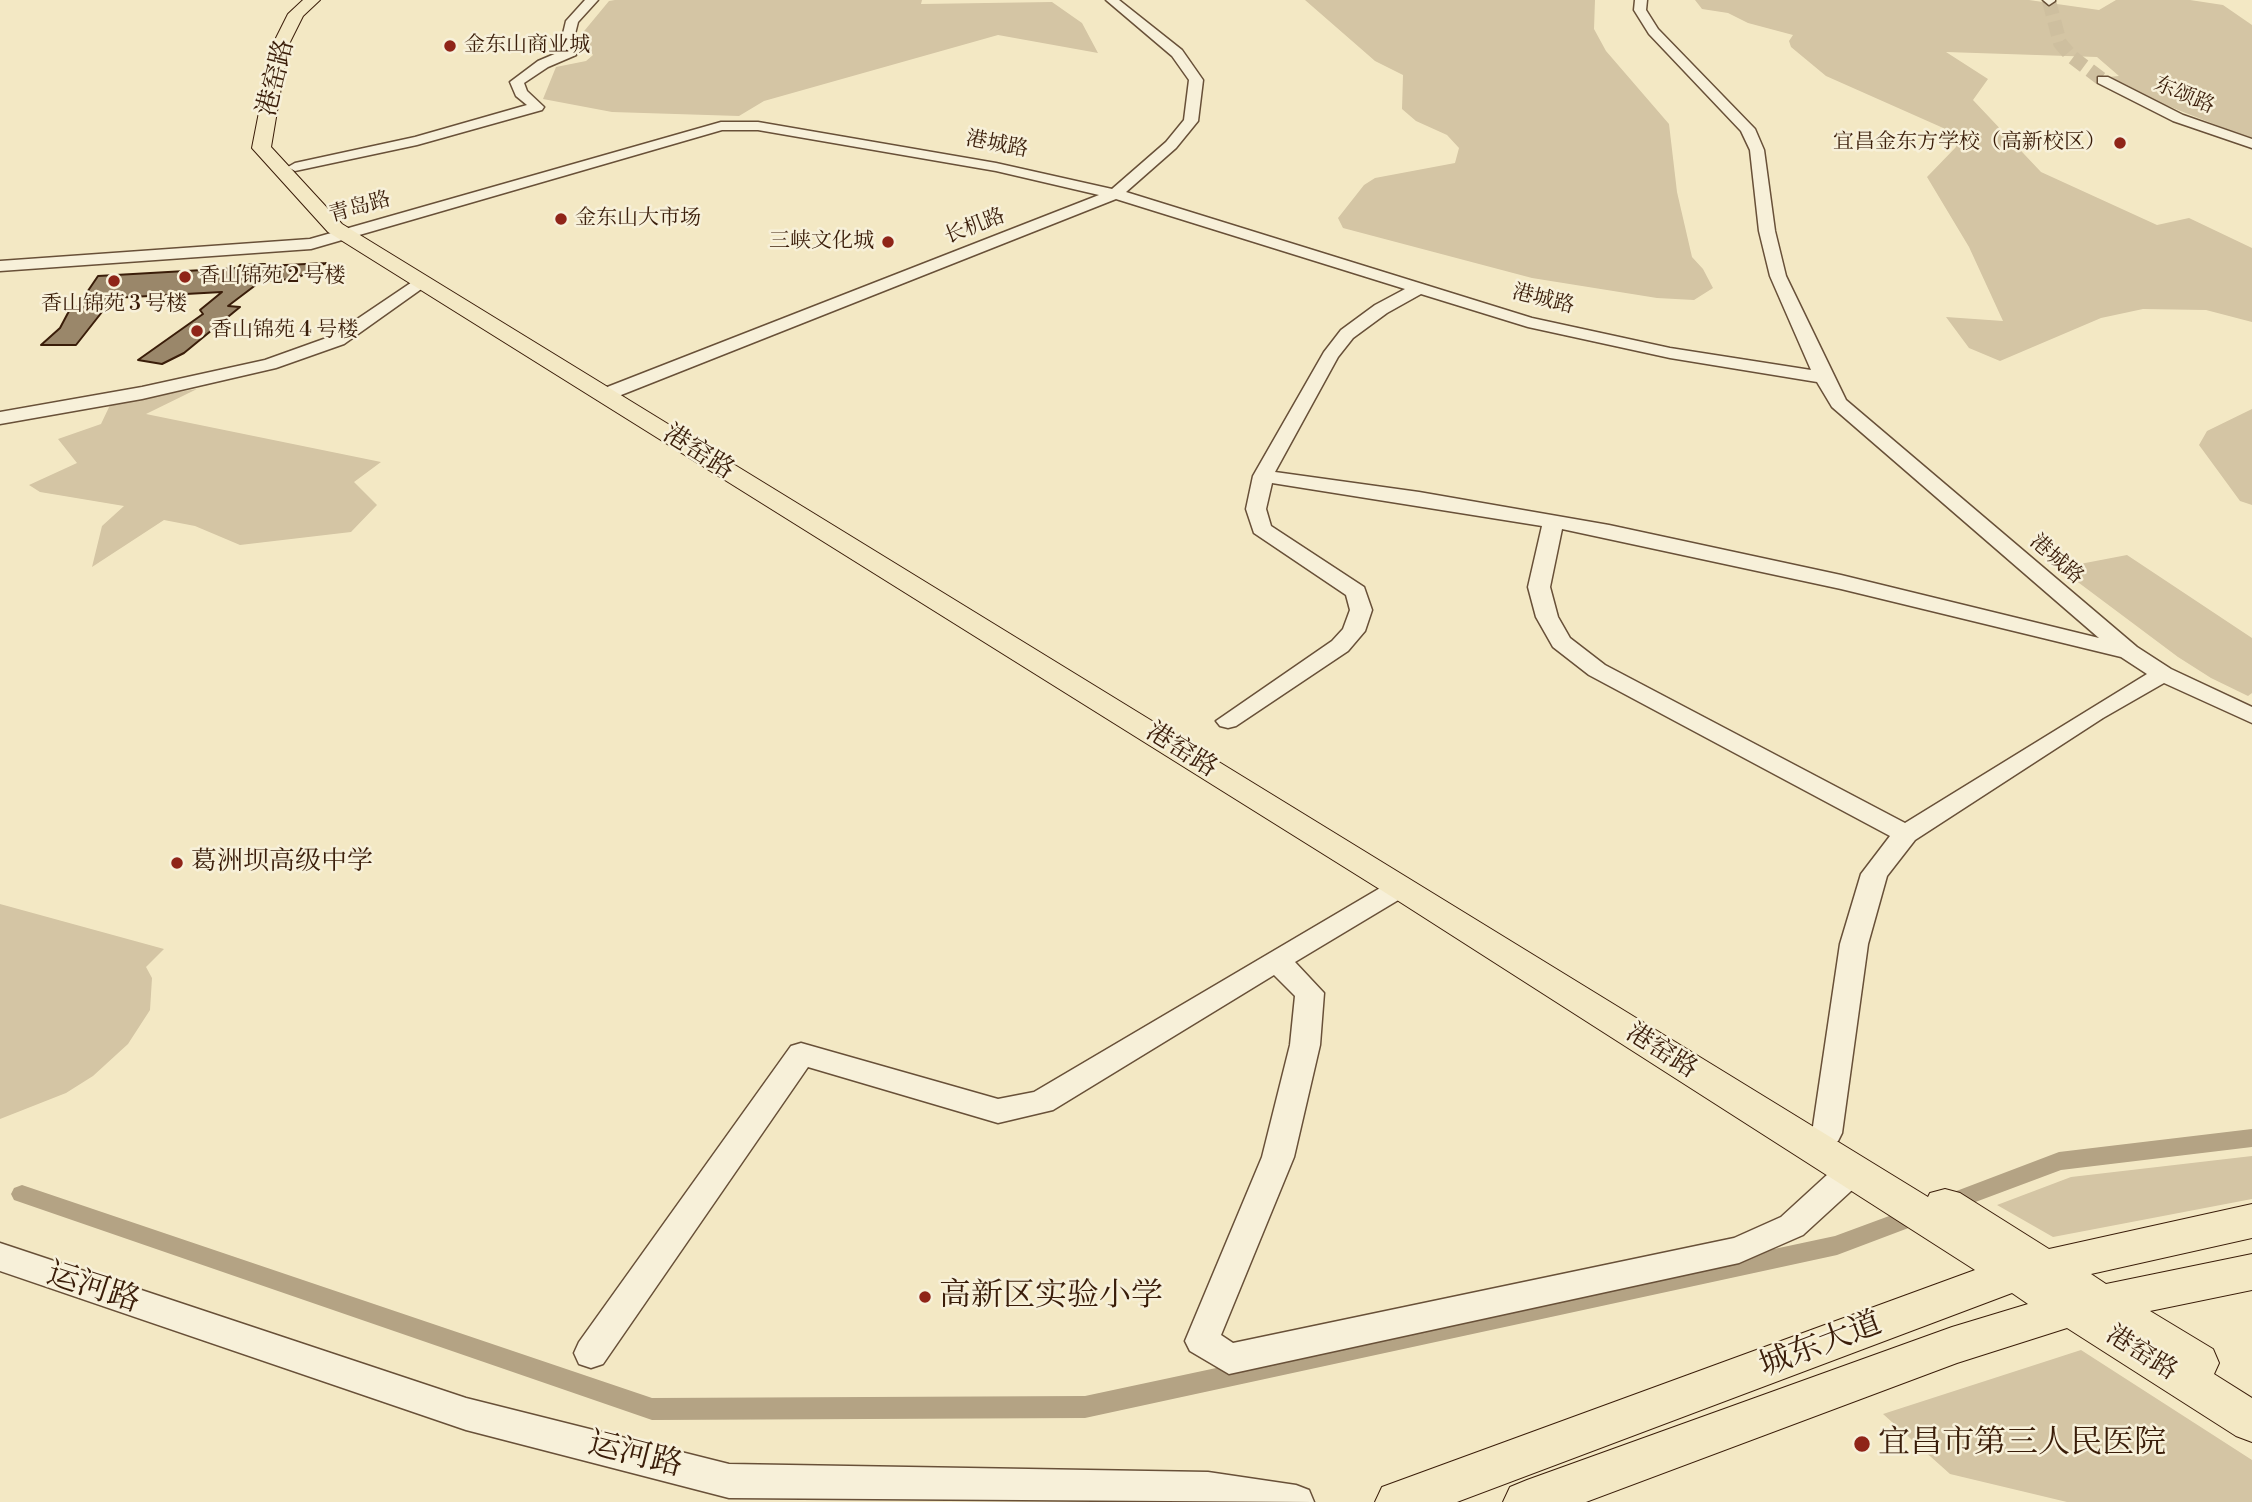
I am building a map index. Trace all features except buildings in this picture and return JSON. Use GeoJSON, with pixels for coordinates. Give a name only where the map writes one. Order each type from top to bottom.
{"type":"FeatureCollection","features":[{"type":"Feature","properties":{"kind":"main road","name":"港窑路"},"geometry":{"type":"LineString","coordinates":[[312,0],[296,14],[280,46],[261,148],[351,233],[421,281],[998,618],[1827,1133],[1868,1174]]}},
{"type":"Feature","properties":{"kind":"main road","name":"港窑路"},"geometry":{"type":"LineString","coordinates":[[323,0],[307,14],[293,45],[275,146],[351,233],[612,392],[1401,887],[1868,1174],[1976,1236],[2085,1306],[2252,1422]]}},
{"type":"Feature","properties":{"kind":"main road","name":"城东大道"},"geometry":{"type":"LineString","coordinates":[[1399,1502],[2029,1270],[2252,1221]]}},
{"type":"Feature","properties":{"kind":"main road","name":"城东大道"},"geometry":{"type":"LineString","coordinates":[[1527,1502],[1952,1346],[2085,1306],[2252,1272]]}},
{"type":"Feature","properties":{"kind":"main road","name":"港窑路"},"geometry":{"type":"LineString","coordinates":[[2085,1306],[2252,1397]]}},
{"type":"Feature","properties":{"kind":"street"},"geometry":{"type":"LineString","coordinates":[[295,167],[417,141],[537,107],[521,93],[517,82],[543,64],[571,52],[567,42],[572,21],[592,0]]}},
{"type":"Feature","properties":{"kind":"street","name":"长机路"},"geometry":{"type":"LineString","coordinates":[[612,392],[1115,194],[1171,145],[1191,121],[1196,80],[1177,53],[1112,0]]}},
{"type":"Feature","properties":{"kind":"street"},"geometry":{"type":"LineString","coordinates":[[1641,0],[1640,9],[1653,31],[1748,129],[1757,150],[1767,231],[1778,276],[1824,378]]}},
{"type":"Feature","properties":{"kind":"street","name":"东颂路"},"geometry":{"type":"LineString","coordinates":[[2104,80],[2178,118],[2252,144]]}},
{"type":"Feature","properties":{"kind":"street","name":"青岛路"},"geometry":{"type":"LineString","coordinates":[[0,266],[311,244],[721,126]]}},
{"type":"Feature","properties":{"kind":"street","name":"港城路"},"geometry":{"type":"LineString","coordinates":[[721,126],[758,126],[983,164],[1115,194],[1528,322],[1634,345],[1824,378],[1839,403],[2129,652],[2163,674],[2252,716]]}},
{"type":"Feature","properties":{"kind":"street"},"geometry":{"type":"LineString","coordinates":[[0,418],[156,391],[270,364],[338,340],[421,281]]}},
{"type":"Feature","properties":{"kind":"street"},"geometry":{"type":"LineString","coordinates":[[1228,721],[1340,646],[1354,631],[1362,610],[1356,592],[1336,576],[1286,548],[1261,529],[1256,509],[1263,476],[1331,356],[1347,334],[1381,309],[1420,288]]}},
{"type":"Feature","properties":{"kind":"street"},"geometry":{"type":"LineString","coordinates":[[1263,476],[1419,498],[1609,531],[1840,582],[2129,652]]}},
{"type":"Feature","properties":{"kind":"street"},"geometry":{"type":"LineString","coordinates":[[1553,522],[1539,587],[1547,617],[1561,642],[1597,670],[1906,834]]}},
{"type":"Feature","properties":{"kind":"street"},"geometry":{"type":"LineString","coordinates":[[1827,1133],[1854,944],[1874,874],[1906,834],[2095,713],[2163,674]]}},
{"type":"Feature","properties":{"kind":"street"},"geometry":{"type":"LineString","coordinates":[[591,1353],[801,1054],[998,1111],[1042,1102],[1093,1069],[1401,887]]}},
{"type":"Feature","properties":{"kind":"street"},"geometry":{"type":"LineString","coordinates":[[1276,961],[1310,993],[1305,1045],[1278,1157],[1202,1341],[1229,1359],[1739,1250],[1792,1226],[1868,1174]]}},
{"type":"Feature","properties":{"kind":"street","name":"运河路"},"geometry":{"type":"LineString","coordinates":[[0,1257],[466,1413],[729,1480],[1208,1489],[1296,1502]]}},
{"type":"Feature","properties":{"kind":"shaded area"},"geometry":{"type":"Polygon","coordinates":[[[922,0],[921,4],[1052,2],[1082,23],[1098,53],[998,35],[764,101],[739,116],[612,112],[543,99],[556,67],[586,61],[593,55],[580,36],[609,1],[922,0]]]}},
{"type":"Feature","properties":{"kind":"shaded area"},"geometry":{"type":"Polygon","coordinates":[[[1305,0],[1595,0],[1594,29],[1606,51],[1669,124],[1677,192],[1692,257],[1703,269],[1713,288],[1694,300],[1657,298],[1532,278],[1343,228],[1338,218],[1364,185],[1375,178],[1455,163],[1459,148],[1447,135],[1416,121],[1402,109],[1403,75],[1375,61],[1305,0]]]}},
{"type":"Feature","properties":{"kind":"shaded area"},"geometry":{"type":"Polygon","coordinates":[[[1695,0],[2029,0],[2099,10],[2116,0],[2190,0],[2223,5],[2252,25],[2252,139],[2145,97],[2108,77],[2119,76],[2097,57],[1946,52],[1988,79],[1973,100],[2041,172],[2157,225],[2189,218],[2252,248],[2252,322],[2206,310],[2143,309],[2101,318],[2000,361],[1969,348],[1946,317],[2003,321],[1969,247],[1927,177],[1956,147],[1959,135],[1826,76],[1791,47],[1789,41],[1793,35],[1748,23],[1728,13],[1702,9],[1695,0]]]}},
{"type":"Feature","properties":{"kind":"shaded area"},"geometry":{"type":"Polygon","coordinates":[[[197,389],[146,414],[381,462],[354,482],[377,505],[351,532],[240,545],[195,526],[164,520],[92,567],[102,526],[124,506],[40,492],[29,485],[77,463],[58,439],[101,424],[111,403],[197,389]]]}},
{"type":"Feature","properties":{"kind":"shaded area"},"geometry":{"type":"Polygon","coordinates":[[[2252,409],[2252,505],[2240,501],[2199,445],[2207,431],[2252,409]]]}},
{"type":"Feature","properties":{"kind":"shaded area"},"geometry":{"type":"Polygon","coordinates":[[[2127,555],[2252,638],[2252,693],[2248,696],[2211,678],[2178,657],[2059,568],[2127,555]]]}},
{"type":"Feature","properties":{"kind":"shaded area"},"geometry":{"type":"Polygon","coordinates":[[[0,904],[164,949],[146,967],[152,978],[150,1010],[128,1044],[93,1076],[66,1093],[0,1119],[0,904]]]}},
{"type":"Feature","properties":{"kind":"shaded area"},"geometry":{"type":"Polygon","coordinates":[[[2252,1156],[2252,1199],[2053,1237],[1997,1205],[2071,1177],[2252,1156]]]}},
{"type":"Feature","properties":{"kind":"shaded area"},"geometry":{"type":"Polygon","coordinates":[[[2081,1350],[2252,1460],[2252,1502],[2067,1502],[1950,1474],[1883,1414],[2081,1350]]]}},
{"type":"Feature","properties":{"kind":"waterway"},"geometry":{"type":"LineString","coordinates":[[1946,1204],[2059,1161],[2252,1138]]}},
{"type":"Feature","properties":{"kind":"waterway"},"geometry":{"type":"LineString","coordinates":[[22,1194],[652,1409],[1085,1407],[1837,1245],[1919,1214]]}},
{"type":"Feature","properties":{"kind":"tunnel"},"geometry":{"type":"LineString","coordinates":[[2049,1],[2060,43],[2072,57],[2103,80]]}},
{"type":"Feature","properties":{"kind":"place","name":"金东山商业城"},"geometry":{"type":"Point","coordinates":[450,46]}},
{"type":"Feature","properties":{"kind":"place","name":"宜昌金东方学校（高新校区）"},"geometry":{"type":"Point","coordinates":[2120,143]}},
{"type":"Feature","properties":{"kind":"place","name":"金东山大市场"},"geometry":{"type":"Point","coordinates":[561,219]}},
{"type":"Feature","properties":{"kind":"place","name":"三峡文化城"},"geometry":{"type":"Point","coordinates":[888,242]}},
{"type":"Feature","properties":{"kind":"place","name":"香山锦苑 2 号楼"},"geometry":{"type":"Point","coordinates":[185,277]}},
{"type":"Feature","properties":{"kind":"place","name":"香山锦苑 3 号楼"},"geometry":{"type":"Point","coordinates":[114,281]}},
{"type":"Feature","properties":{"kind":"place","name":"香山锦苑 4 号楼"},"geometry":{"type":"Point","coordinates":[197,331]}},
{"type":"Feature","properties":{"kind":"place","name":"葛洲坝高级中学"},"geometry":{"type":"Point","coordinates":[177,863]}},
{"type":"Feature","properties":{"kind":"place","name":"高新区实验小学"},"geometry":{"type":"Point","coordinates":[925,1297]}},
{"type":"Feature","properties":{"kind":"place","name":"宜昌市第三人民医院"},"geometry":{"type":"Point","coordinates":[1862,1444]}}]}
